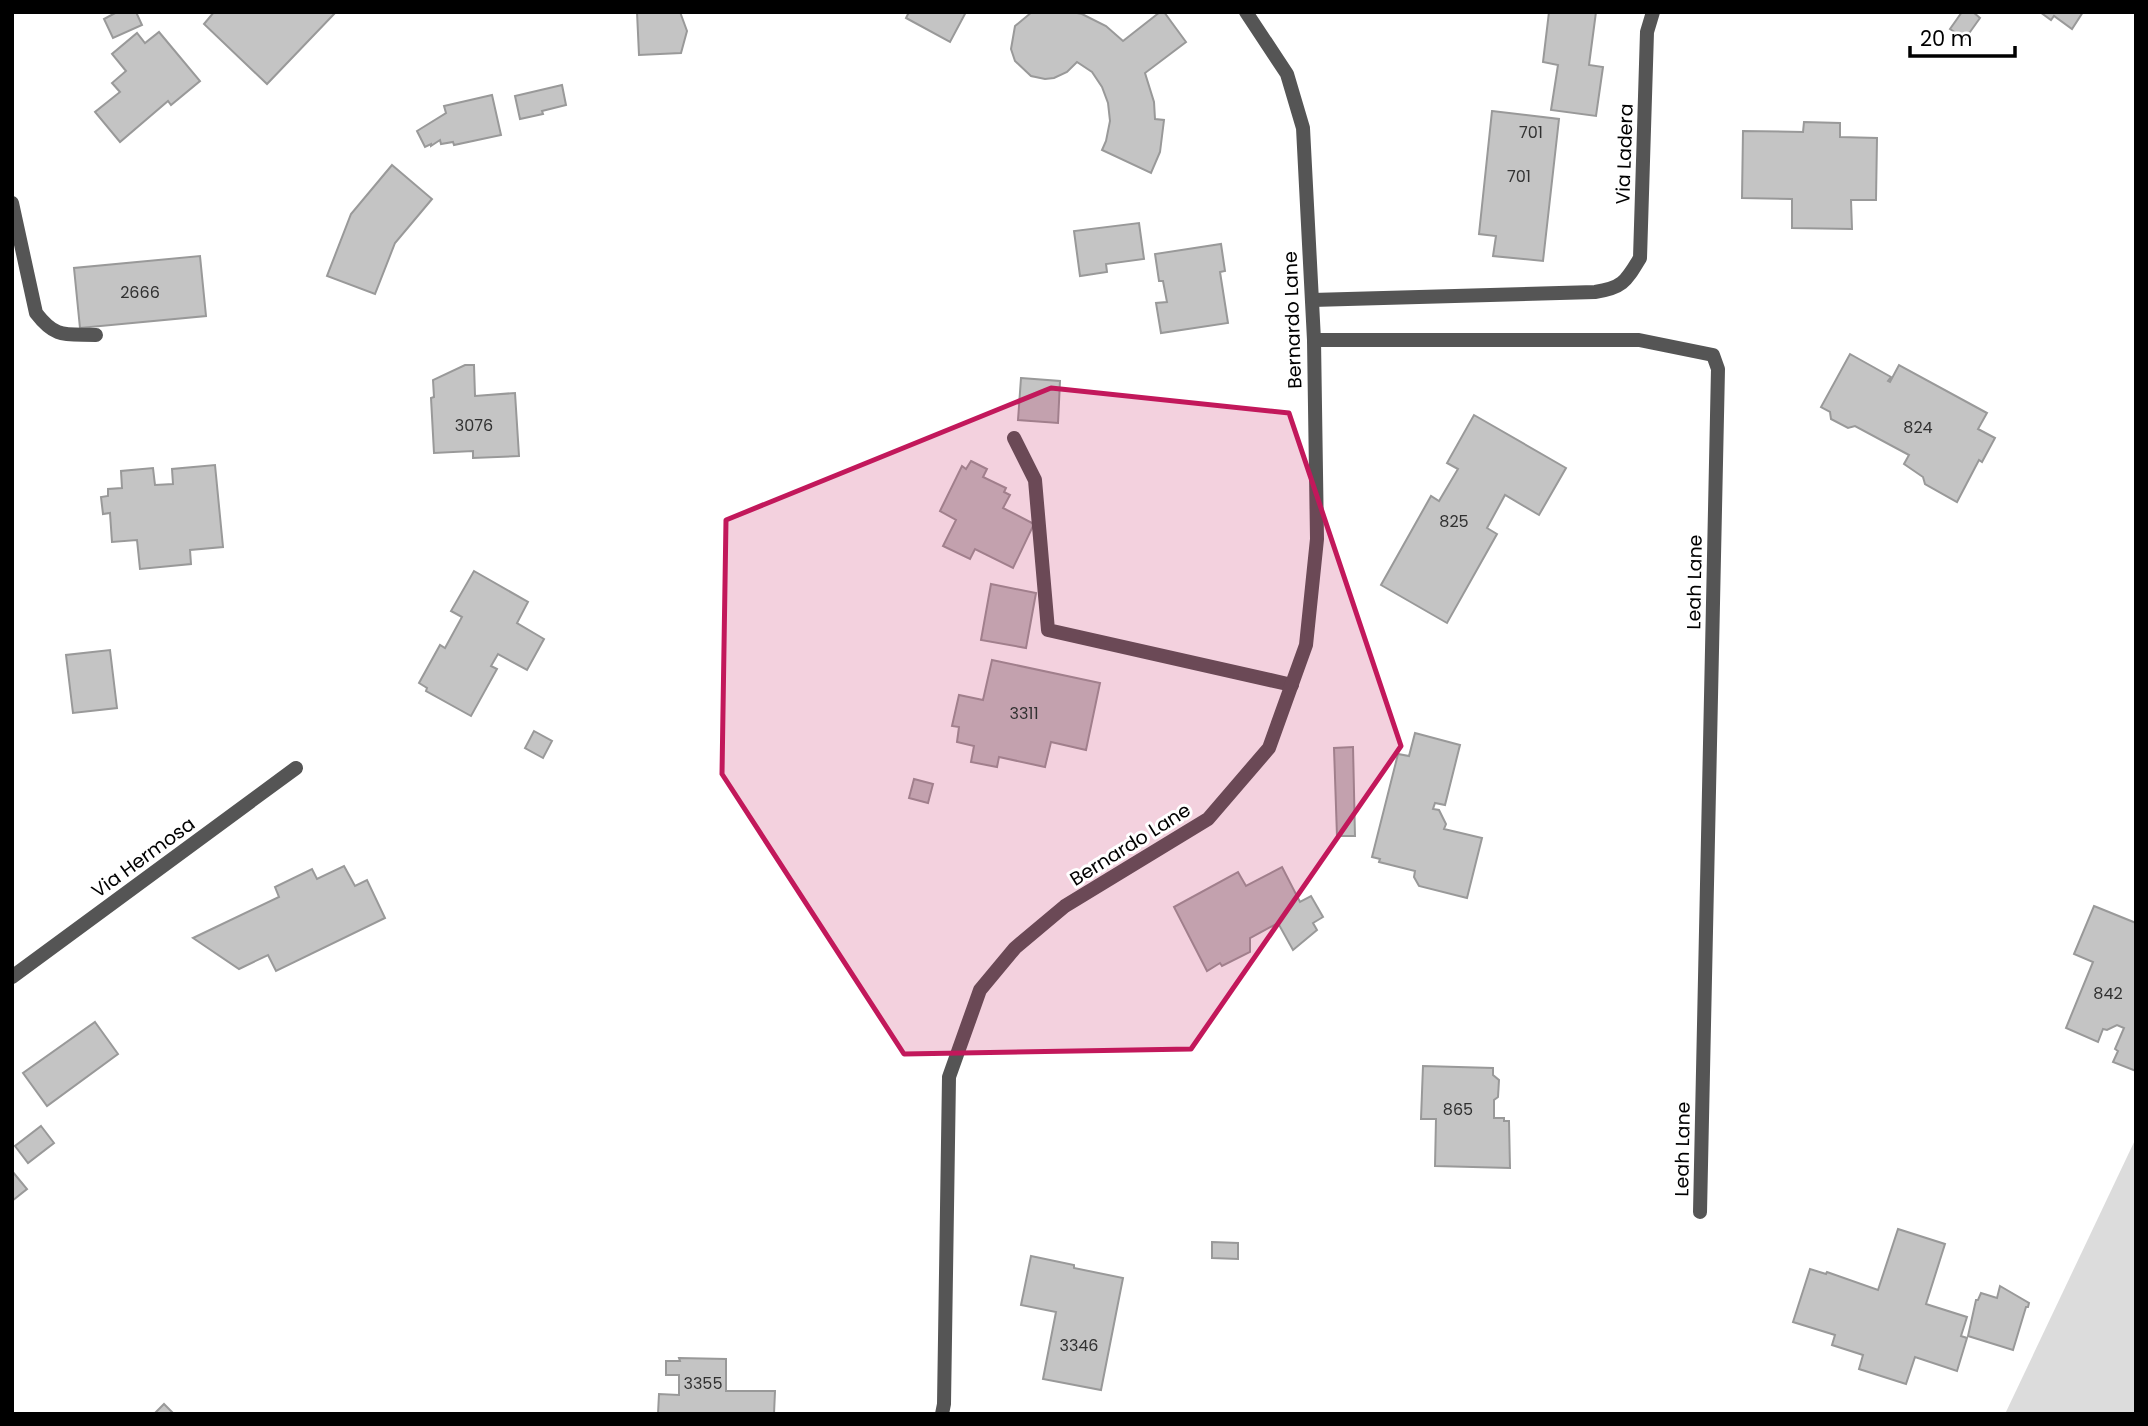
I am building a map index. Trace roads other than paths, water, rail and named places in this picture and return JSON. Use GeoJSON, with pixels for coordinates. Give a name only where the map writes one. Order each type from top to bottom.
{"type":"FeatureCollection","features":[{"type":"Feature","properties":{"kind":"street","name":"Bernardo Lane"},"geometry":{"type":"LineString","coordinates":[[942,1414],[949,1077],[981,989],[1015,947],[1065,906],[1208,818],[1269,748],[1306,645],[1317,539],[1314,340],[1303,128],[1287,74],[1246,12]]}},
{"type":"Feature","properties":{"kind":"street","name":"Via Ladera"},"geometry":{"type":"LineString","coordinates":[[1312,300],[1595,292],[1616,289],[1640,258],[1647,32],[1653,12]]}},
{"type":"Feature","properties":{"kind":"street"},"geometry":{"type":"LineString","coordinates":[[12,203],[36,313],[57,333],[96,335]]}},
{"type":"Feature","properties":{"kind":"street","name":"Leah Lane"},"geometry":{"type":"LineString","coordinates":[[1314,340],[1639,340],[1713,355],[1718,369],[1700,1212]]}},
{"type":"Feature","properties":{"kind":"street"},"geometry":{"type":"LineString","coordinates":[[1014,438],[1035,480],[1048,630],[1292,685]]}},
{"type":"Feature","properties":{"kind":"street","name":"Via Hermosa"},"geometry":{"type":"LineString","coordinates":[[12,977],[296,768]]}}]}
